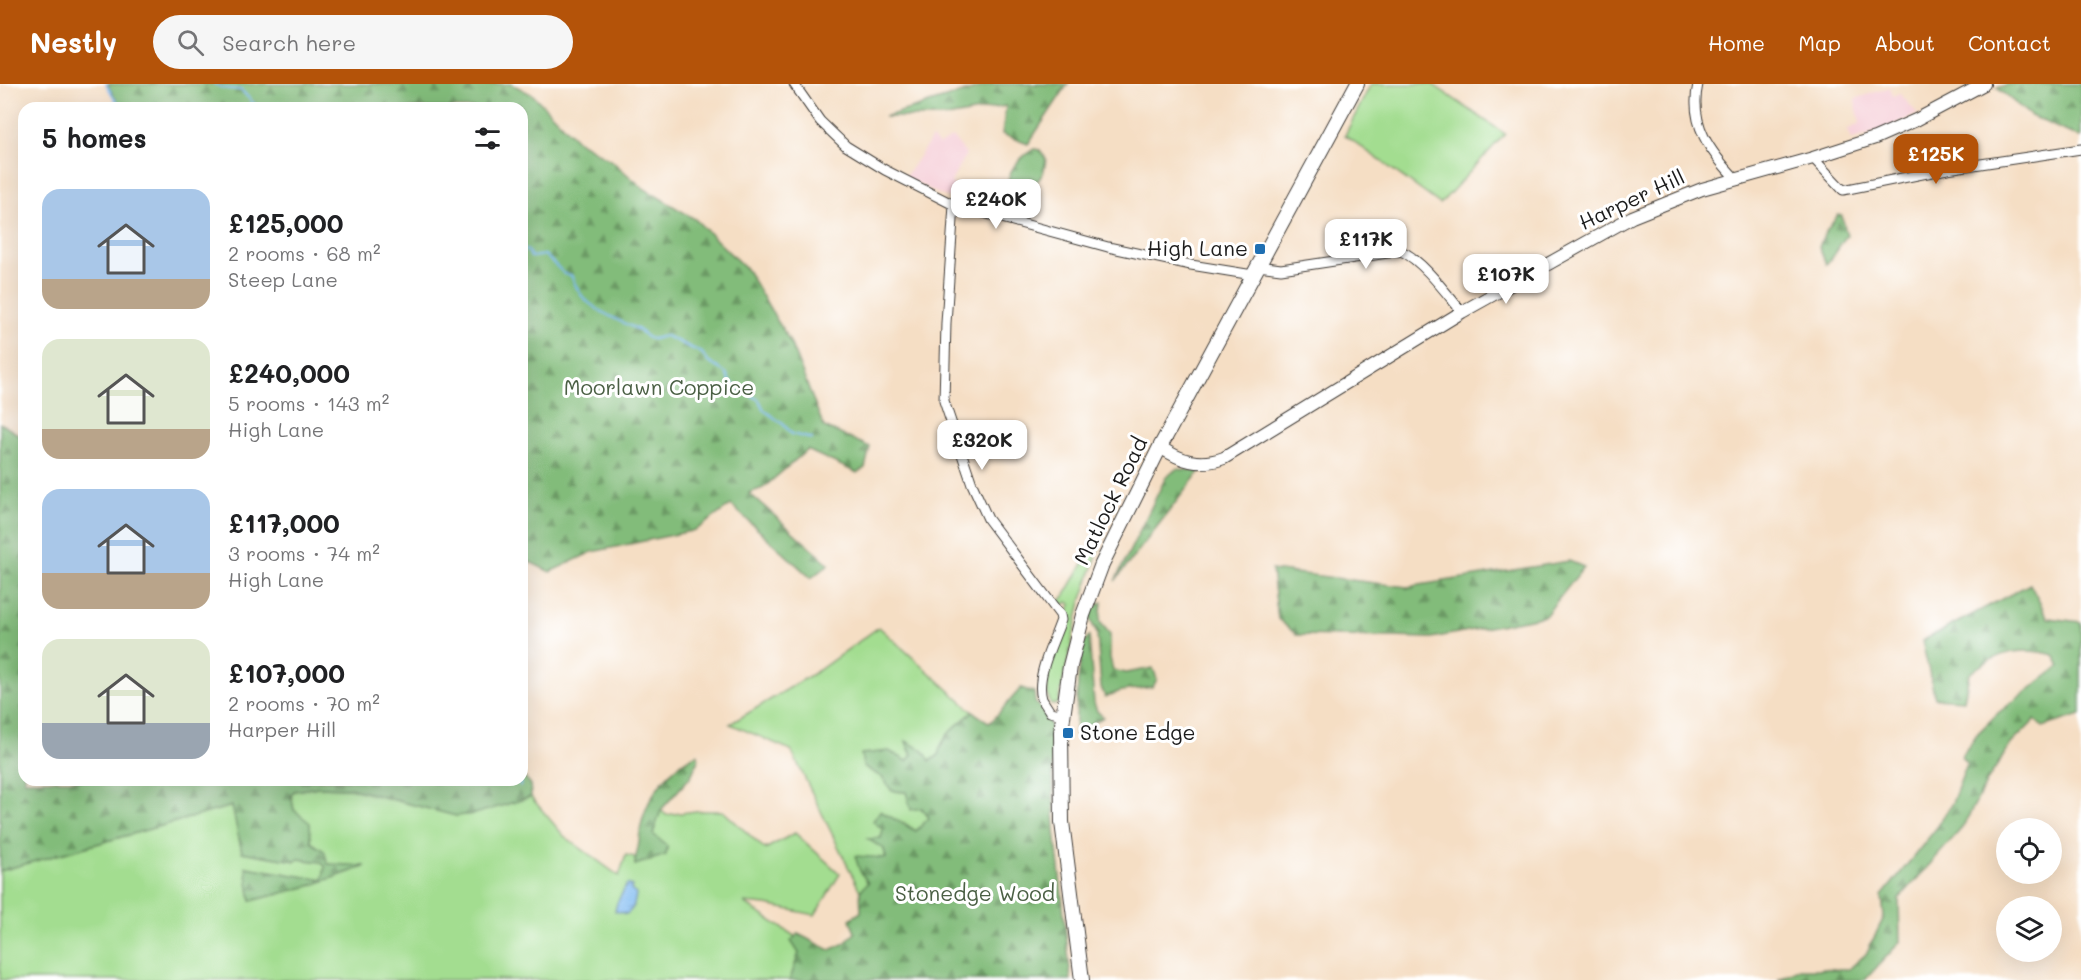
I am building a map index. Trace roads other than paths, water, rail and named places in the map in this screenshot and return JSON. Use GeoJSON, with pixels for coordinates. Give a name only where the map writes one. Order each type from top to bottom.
{"type":"FeatureCollection","features":[{"type":"Feature","properties":{"kind":"main road","name":"Matlock Road"},"geometry":{"type":"LineString","coordinates":[[1082,980],[1062,822],[1061,732],[1070,666],[1083,615],[1102,564],[1160,447],[1357,84]]}},
{"type":"Feature","properties":{"kind":"street"},"geometry":{"type":"LineString","coordinates":[[794,84],[820,121],[846,146],[885,170],[954,205],[1108,247],[1191,266],[1255,271],[1401,251],[1409,254],[1462,312]]}},
{"type":"Feature","properties":{"kind":"street"},"geometry":{"type":"LineString","coordinates":[[1698,84],[1695,95],[1697,119],[1702,136],[1717,158],[1736,179]]}},
{"type":"Feature","properties":{"kind":"street","name":"Harper Hill"},"geometry":{"type":"LineString","coordinates":[[1160,447],[1190,461],[1209,464],[1224,458],[1462,312],[1632,217],[1702,189],[1875,138],[1916,120],[1984,84]]}},
{"type":"Feature","properties":{"kind":"street"},"geometry":{"type":"LineString","coordinates":[[1813,158],[1843,190],[1947,169],[2081,149]]}},
{"type":"Feature","properties":{"kind":"street"},"geometry":{"type":"LineString","coordinates":[[954,205],[946,323],[944,401],[972,484],[988,519],[1060,615],[1061,620],[1047,654],[1042,674],[1042,699],[1050,712],[1063,715]]}},
{"type":"Feature","properties":{"kind":"water"},"geometry":{"type":"Polygon","coordinates":[[[627,884],[632,886],[631,890],[636,894],[635,903],[626,914],[615,911],[627,884]]]}},
{"type":"Feature","properties":{"kind":"waterway"},"geometry":{"type":"LineString","coordinates":[[106,84],[116,102]]}},
{"type":"Feature","properties":{"kind":"waterway"},"geometry":{"type":"LineString","coordinates":[[215,84],[222,88],[241,90],[252,102]]}},
{"type":"Feature","properties":{"kind":"waterway"},"geometry":{"type":"LineString","coordinates":[[528,251],[531,257],[545,255],[564,274],[571,275],[582,296],[600,311],[639,330],[650,339],[666,336],[702,353],[708,362],[726,373],[730,382],[759,400],[764,410],[792,434],[812,439]]}},
{"type":"Feature","properties":{"kind":"place","name":"High Lane"},"geometry":{"type":"Point","coordinates":[1260,249]}},
{"type":"Feature","properties":{"kind":"place","name":"Stone Edge"},"geometry":{"type":"Point","coordinates":[1068,733]}},
{"type":"Feature","properties":{"kind":"park label","name":"Moorlawn Coppice"},"geometry":{"type":"Point","coordinates":[659,388]}},
{"type":"Feature","properties":{"kind":"park label","name":"Stonedge Wood"},"geometry":{"type":"Point","coordinates":[975,894]}}]}
